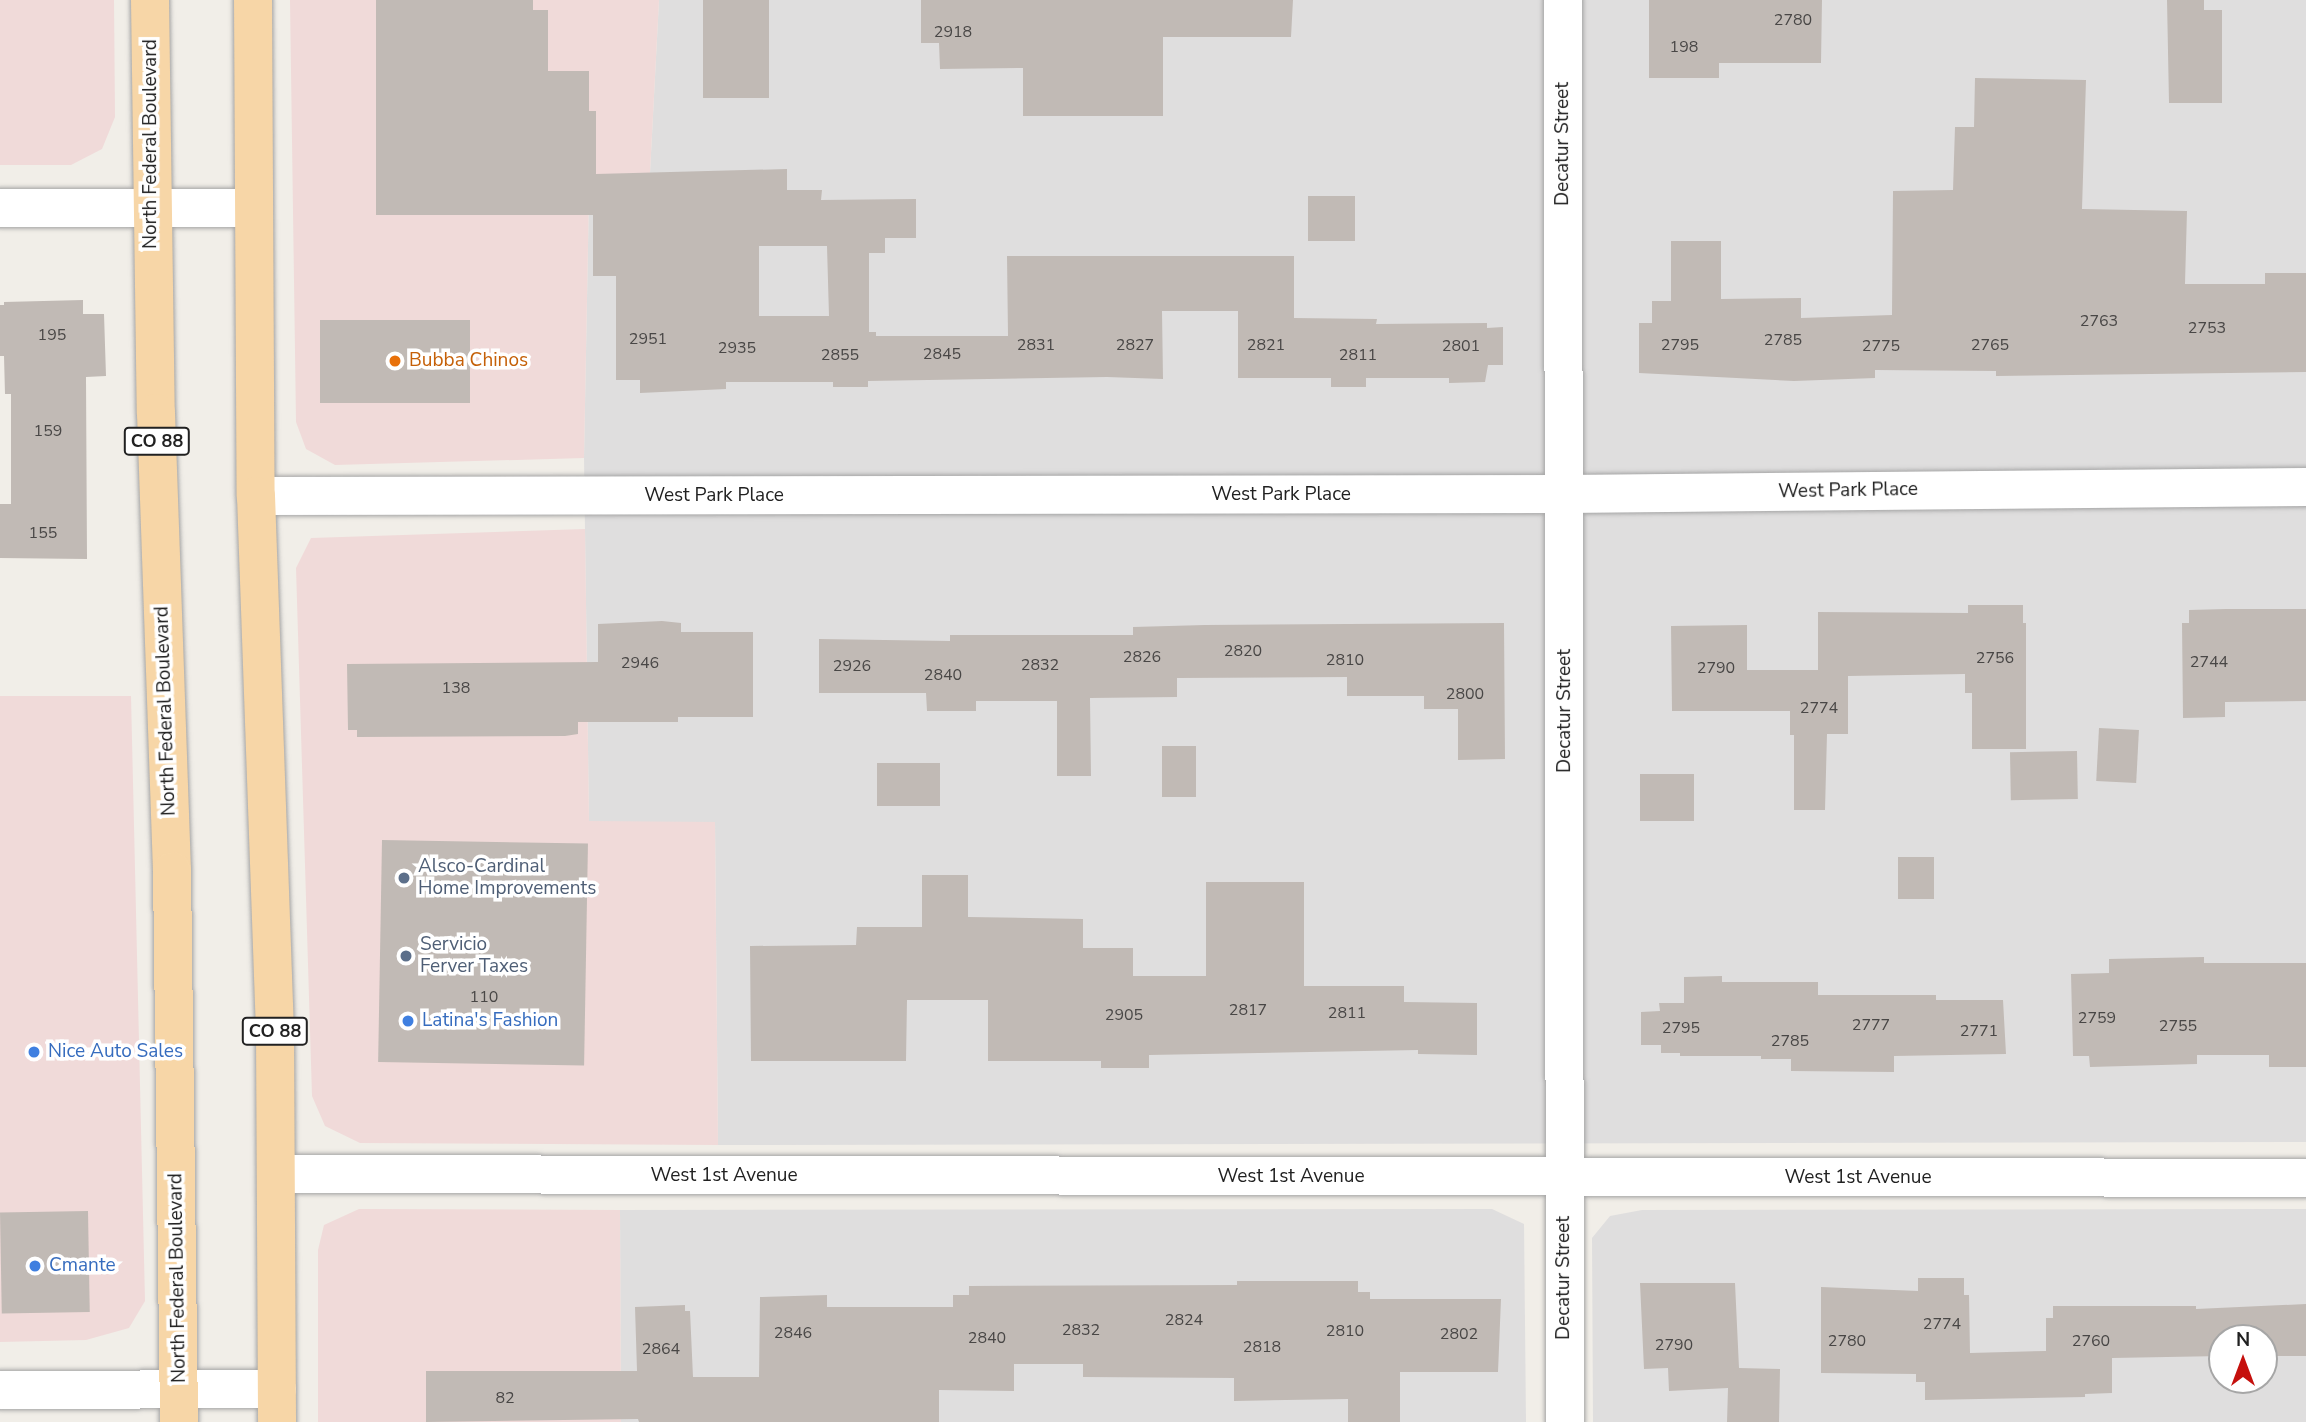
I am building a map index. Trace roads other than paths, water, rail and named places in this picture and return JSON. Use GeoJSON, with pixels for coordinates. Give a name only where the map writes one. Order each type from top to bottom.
{"type":"FeatureCollection","features":[{"type":"Feature","properties":{"kind":"main road","name":"North Federal Boulevard"},"geometry":{"type":"LineString","coordinates":[[150,0],[151,208],[172,871],[179,1406]]}},
{"type":"Feature","properties":{"kind":"main road","name":"CO 88"},"geometry":{"type":"LineString","coordinates":[[253,0],[256,496],[270,854],[277,1406]]}},
{"type":"Feature","properties":{"kind":"street","name":"Decatur Street"},"geometry":{"type":"LineString","coordinates":[[1563,0],[1565,1422]]}},
{"type":"Feature","properties":{"kind":"street"},"geometry":{"type":"LineString","coordinates":[[0,208],[253,208]]}},
{"type":"Feature","properties":{"kind":"street","name":"West Park Place"},"geometry":{"type":"LineString","coordinates":[[256,496],[1565,494],[2306,487]]}},
{"type":"Feature","properties":{"kind":"street","name":"West 1st Avenue"},"geometry":{"type":"LineString","coordinates":[[276,1174],[2306,1178]]}},
{"type":"Feature","properties":{"kind":"street"},"geometry":{"type":"LineString","coordinates":[[0,1390],[179,1406],[277,1406]]}},
{"type":"Feature","properties":{"kind":"place","name":"Bubba Chinos"},"geometry":{"type":"Point","coordinates":[395,361]}},
{"type":"Feature","properties":{"kind":"place","name":"Alsco-Cardinal Home Improvements"},"geometry":{"type":"Point","coordinates":[404,878]}},
{"type":"Feature","properties":{"kind":"place","name":"Servicio Ferver Taxes"},"geometry":{"type":"Point","coordinates":[406,956]}},
{"type":"Feature","properties":{"kind":"place","name":"Latina's Fashion"},"geometry":{"type":"Point","coordinates":[408,1021]}},
{"type":"Feature","properties":{"kind":"place","name":"Nice Auto Sales"},"geometry":{"type":"Point","coordinates":[34,1052]}},
{"type":"Feature","properties":{"kind":"place","name":"Cmante"},"geometry":{"type":"Point","coordinates":[35,1266]}}]}
